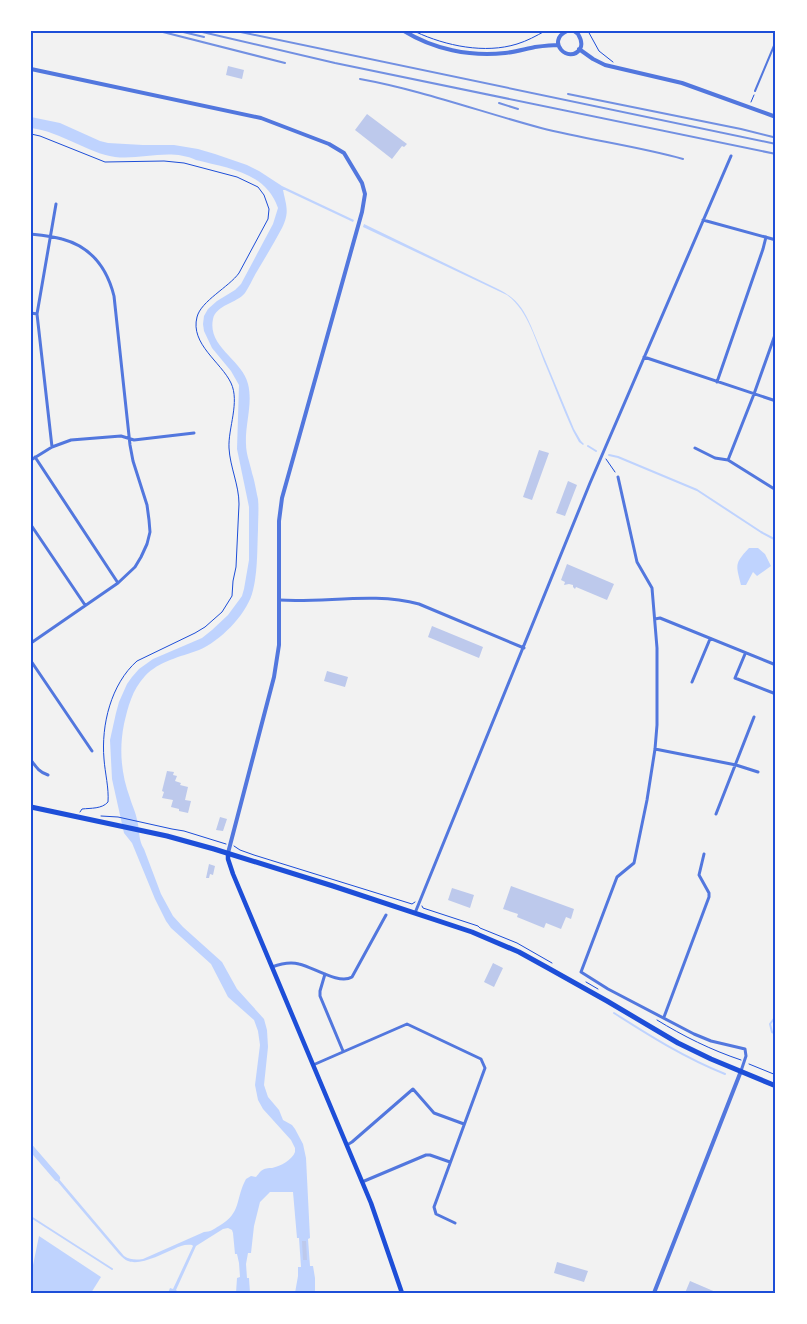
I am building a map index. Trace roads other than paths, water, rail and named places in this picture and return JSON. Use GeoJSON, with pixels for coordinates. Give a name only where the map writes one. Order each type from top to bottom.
{"type":"FeatureCollection","features":[{"type":"Feature","properties":{"kind":"main road"},"geometry":{"type":"LineString","coordinates":[[31,807],[167,836],[228,853],[472,932],[519,952],[678,1043],[776,1086]]}},
{"type":"Feature","properties":{"kind":"main road"},"geometry":{"type":"LineString","coordinates":[[228,853],[230,866],[378,1222],[402,1293]]}},
{"type":"Feature","properties":{"kind":"street"},"geometry":{"type":"LineString","coordinates":[[404,31],[429,44],[472,53],[498,54],[558,45]]}},
{"type":"Feature","properties":{"kind":"street"},"geometry":{"type":"LineString","coordinates":[[567,31],[559,37],[558,45],[561,51],[567,54],[574,54],[580,49],[582,43],[575,31]]}},
{"type":"Feature","properties":{"kind":"street"},"geometry":{"type":"LineString","coordinates":[[580,49],[593,60],[605,65],[682,83],[776,117]]}},
{"type":"Feature","properties":{"kind":"street"},"geometry":{"type":"LineString","coordinates":[[31,69],[261,118],[329,144],[344,153],[362,183],[365,194],[362,212],[282,498],[279,521],[279,645],[274,677],[228,853]]}},
{"type":"Feature","properties":{"kind":"street"},"geometry":{"type":"LineString","coordinates":[[415,913],[590,483],[731,156]]}},
{"type":"Feature","properties":{"kind":"street"},"geometry":{"type":"LineString","coordinates":[[52,447],[37,314],[56,204]]}},
{"type":"Feature","properties":{"kind":"street"},"geometry":{"type":"LineString","coordinates":[[704,220],[776,240]]}},
{"type":"Feature","properties":{"kind":"street"},"geometry":{"type":"LineString","coordinates":[[31,234],[75,243],[101,265],[111,284],[114,296],[129,438],[133,461],[146,505],[150,532],[141,557],[130,572],[118,583],[31,643]]}},
{"type":"Feature","properties":{"kind":"street"},"geometry":{"type":"LineString","coordinates":[[717,382],[766,237]]}},
{"type":"Feature","properties":{"kind":"street"},"geometry":{"type":"LineString","coordinates":[[31,312],[37,314]]}},
{"type":"Feature","properties":{"kind":"street"},"geometry":{"type":"LineString","coordinates":[[728,460],[776,332]]}},
{"type":"Feature","properties":{"kind":"street"},"geometry":{"type":"LineString","coordinates":[[644,357],[776,401]]}},
{"type":"Feature","properties":{"kind":"street"},"geometry":{"type":"LineString","coordinates":[[31,460],[52,447],[71,440],[121,436],[134,440],[194,433]]}},
{"type":"Feature","properties":{"kind":"street"},"geometry":{"type":"LineString","coordinates":[[695,448],[715,458],[728,460],[776,490]]}},
{"type":"Feature","properties":{"kind":"street"},"geometry":{"type":"LineString","coordinates":[[35,457],[118,583]]}},
{"type":"Feature","properties":{"kind":"street"},"geometry":{"type":"LineString","coordinates":[[618,478],[637,562],[652,588],[658,673],[657,725],[647,800],[634,863],[616,877],[581,972],[601,985],[694,1034],[745,1048],[746,1056],[654,1293]]}},
{"type":"Feature","properties":{"kind":"street"},"geometry":{"type":"LineString","coordinates":[[31,524],[85,605]]}},
{"type":"Feature","properties":{"kind":"street"},"geometry":{"type":"LineString","coordinates":[[279,600],[378,599],[412,602],[524,648]]}},
{"type":"Feature","properties":{"kind":"street"},"geometry":{"type":"LineString","coordinates":[[655,619],[660,618],[776,666]]}},
{"type":"Feature","properties":{"kind":"street"},"geometry":{"type":"LineString","coordinates":[[692,682],[710,639]]}},
{"type":"Feature","properties":{"kind":"street"},"geometry":{"type":"LineString","coordinates":[[745,654],[736,678],[776,694]]}},
{"type":"Feature","properties":{"kind":"street"},"geometry":{"type":"LineString","coordinates":[[31,661],[92,751]]}},
{"type":"Feature","properties":{"kind":"street"},"geometry":{"type":"LineString","coordinates":[[716,814],[754,717]]}},
{"type":"Feature","properties":{"kind":"street"},"geometry":{"type":"LineString","coordinates":[[655,749],[736,765],[758,772]]}},
{"type":"Feature","properties":{"kind":"street"},"geometry":{"type":"LineString","coordinates":[[31,760],[41,773],[48,775]]}},
{"type":"Feature","properties":{"kind":"street"},"geometry":{"type":"LineString","coordinates":[[664,1017],[709,897],[710,892],[699,875],[704,854]]}},
{"type":"Feature","properties":{"kind":"street"},"geometry":{"type":"LineString","coordinates":[[272,967],[299,964],[341,980],[349,980],[386,916]]}},
{"type":"Feature","properties":{"kind":"street"},"geometry":{"type":"LineString","coordinates":[[325,974],[320,996],[343,1051]]}},
{"type":"Feature","properties":{"kind":"street"},"geometry":{"type":"LineString","coordinates":[[313,1065],[407,1024],[481,1059],[485,1068],[435,1204],[434,1211],[439,1216],[455,1223]]}},
{"type":"Feature","properties":{"kind":"street"},"geometry":{"type":"LineString","coordinates":[[347,1145],[413,1089],[432,1111],[464,1124]]}},
{"type":"Feature","properties":{"kind":"street"},"geometry":{"type":"LineString","coordinates":[[362,1182],[426,1155],[450,1162]]}},
{"type":"Feature","properties":{"kind":"lane"},"geometry":{"type":"LineString","coordinates":[[755,92],[776,41]]}},
{"type":"Feature","properties":{"kind":"water"},"geometry":{"type":"Polygon","coordinates":[[[31,117],[60,123],[108,143],[174,145],[215,154],[247,165],[282,186],[354,220],[353,222],[283,190],[287,213],[279,234],[245,293],[222,307],[215,314],[213,329],[215,338],[240,368],[248,384],[249,406],[246,448],[258,499],[257,562],[254,586],[244,611],[231,627],[215,641],[199,650],[163,663],[145,676],[131,699],[124,724],[122,743],[122,761],[127,789],[136,817],[141,842],[161,894],[173,916],[222,962],[237,989],[264,1019],[268,1047],[264,1085],[268,1097],[279,1110],[283,1120],[295,1129],[303,1144],[306,1158],[310,1238],[308,1239],[310,1266],[313,1266],[315,1278],[315,1293],[295,1293],[298,1267],[301,1267],[293,1192],[270,1192],[260,1202],[254,1226],[251,1253],[248,1253],[246,1264],[250,1293],[236,1293],[237,1278],[240,1277],[239,1263],[237,1254],[235,1254],[233,1233],[228,1228],[223,1229],[196,1246],[176,1290],[178,1292],[168,1293],[170,1288],[173,1289],[193,1246],[183,1246],[145,1261],[127,1261],[51,1174],[53,1172],[124,1256],[135,1260],[143,1259],[212,1230],[226,1221],[235,1211],[246,1179],[251,1176],[256,1177],[266,1168],[282,1164],[289,1160],[295,1152],[291,1140],[263,1109],[258,1100],[255,1085],[260,1045],[254,1020],[228,997],[211,964],[171,928],[166,921],[132,843],[124,833],[112,779],[110,740],[119,702],[127,684],[139,669],[153,659],[202,638],[228,615],[242,596],[249,560],[249,507],[237,449],[239,385],[231,371],[212,348],[204,331],[203,324],[204,316],[208,309],[241,284],[273,224],[278,208],[264,186],[255,179],[232,169],[176,155],[115,157],[105,155],[53,134],[31,128],[31,117]]]}},
{"type":"Feature","properties":{"kind":"water"},"geometry":{"type":"Polygon","coordinates":[[[364,224],[504,292],[522,309],[531,327],[521,309],[507,295],[363,227],[364,224]]]}},
{"type":"Feature","properties":{"kind":"water"},"geometry":{"type":"Polygon","coordinates":[[[532,329],[574,429],[584,444],[579,442],[562,406],[532,329]]]}},
{"type":"Feature","properties":{"kind":"water"},"geometry":{"type":"Polygon","coordinates":[[[749,548],[758,548],[765,554],[771,566],[757,576],[753,572],[746,585],[741,585],[738,565],[749,548]]]}},
{"type":"Feature","properties":{"kind":"water"},"geometry":{"type":"Polygon","coordinates":[[[39,1236],[101,1277],[91,1293],[31,1293],[31,1275],[39,1236]]]}},
{"type":"Feature","properties":{"kind":"waterway"},"geometry":{"type":"LineString","coordinates":[[588,446],[596,451]]}},
{"type":"Feature","properties":{"kind":"waterway"},"geometry":{"type":"LineString","coordinates":[[609,455],[697,490],[776,540]]}},
{"type":"Feature","properties":{"kind":"waterway"},"geometry":{"type":"LineString","coordinates":[[614,1013],[682,1054],[725,1074]]}},
{"type":"Feature","properties":{"kind":"waterway"},"geometry":{"type":"LineString","coordinates":[[776,1016],[770,1024],[772,1032],[776,1034]]}},
{"type":"Feature","properties":{"kind":"waterway"},"geometry":{"type":"LineString","coordinates":[[31,1148],[57,1178]]}},
{"type":"Feature","properties":{"kind":"waterway"},"geometry":{"type":"LineString","coordinates":[[31,1217],[112,1269]]}},
{"type":"Feature","properties":{"kind":"railway"},"geometry":{"type":"LineString","coordinates":[[159,31],[285,63]]}},
{"type":"Feature","properties":{"kind":"railway"},"geometry":{"type":"LineString","coordinates":[[179,31],[204,37]]}},
{"type":"Feature","properties":{"kind":"railway"},"geometry":{"type":"LineString","coordinates":[[198,31],[335,63],[776,154]]}},
{"type":"Feature","properties":{"kind":"railway"},"geometry":{"type":"LineString","coordinates":[[236,31],[776,144]]}},
{"type":"Feature","properties":{"kind":"railway"},"geometry":{"type":"LineString","coordinates":[[360,79],[428,95],[541,128],[683,159]]}},
{"type":"Feature","properties":{"kind":"railway"},"geometry":{"type":"LineString","coordinates":[[568,94],[773,137]]}},
{"type":"Feature","properties":{"kind":"railway"},"geometry":{"type":"LineString","coordinates":[[499,103],[518,109]]}}]}
